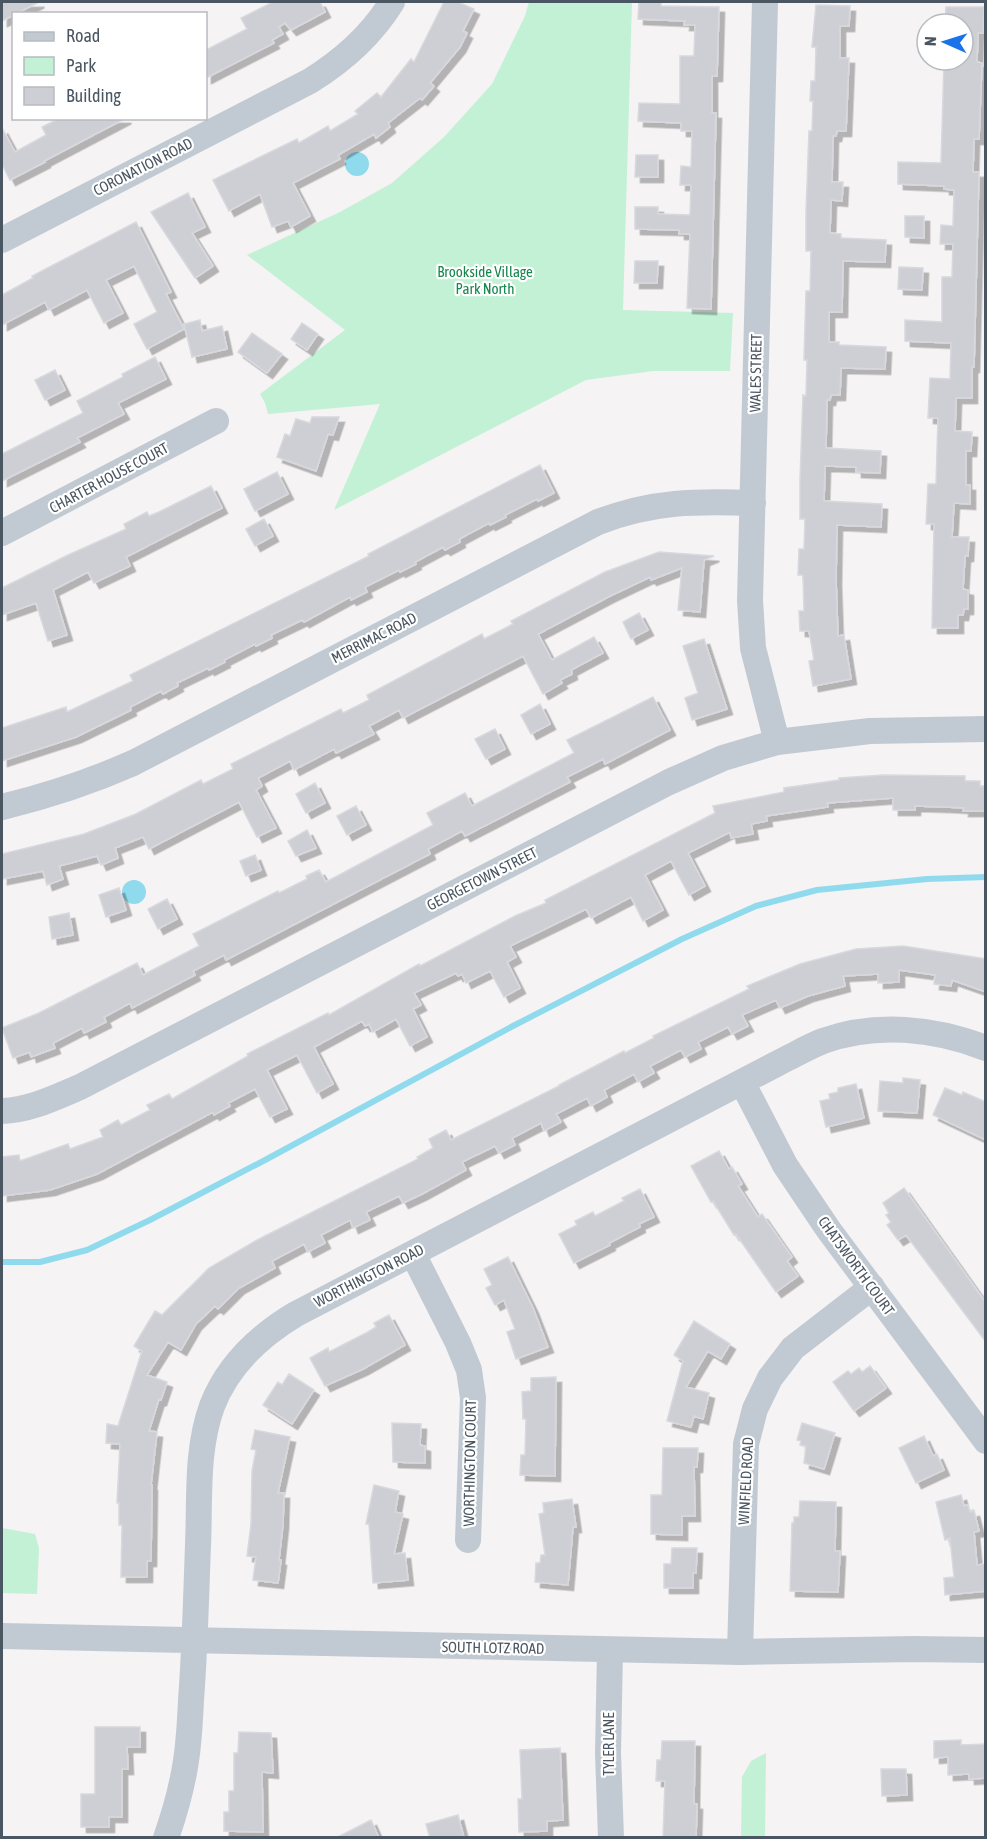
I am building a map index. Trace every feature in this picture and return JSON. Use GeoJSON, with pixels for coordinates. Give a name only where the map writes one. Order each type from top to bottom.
{"type":"FeatureCollection","features":[{"type":"Feature","properties":{"kind":"street","name":"CORONATION ROAD"},"geometry":{"type":"LineString","coordinates":[[2,240],[333,67],[354,50],[373,29],[392,2]]}},
{"type":"Feature","properties":{"kind":"street","name":"WALES STREET"},"geometry":{"type":"LineString","coordinates":[[765,2],[750,600],[753,648],[777,742]]}},
{"type":"Feature","properties":{"kind":"street","name":"CHARTER HOUSE COURT"},"geometry":{"type":"LineString","coordinates":[[2,533],[216,422]]}},
{"type":"Feature","properties":{"kind":"street","name":"MERRIMAC ROAD"},"geometry":{"type":"LineString","coordinates":[[2,807],[95,780],[133,763],[598,522],[635,509],[675,502],[753,503]]}},
{"type":"Feature","properties":{"kind":"street","name":"GEORGETOWN STREET"},"geometry":{"type":"LineString","coordinates":[[2,1111],[36,1105],[80,1087],[669,782],[723,758],[777,742],[870,731],[986,729]]}},
{"type":"Feature","properties":{"kind":"street","name":"WORTHINGTON ROAD"},"geometry":{"type":"LineString","coordinates":[[166,1838],[185,1768],[195,1641],[201,1453],[207,1422],[221,1387],[243,1355],[274,1327],[296,1314],[814,1046],[848,1034],[901,1029],[933,1032],[986,1048]]}},
{"type":"Feature","properties":{"kind":"street","name":"CHATSWORTH COURT"},"geometry":{"type":"LineString","coordinates":[[742,1082],[785,1165],[828,1229],[986,1441]]}},
{"type":"Feature","properties":{"kind":"street","name":"WORTHINGTON COURT"},"geometry":{"type":"LineString","coordinates":[[413,1254],[459,1343],[469,1370],[473,1398],[468,1540]]}},
{"type":"Feature","properties":{"kind":"street","name":"WINFIELD ROAD"},"geometry":{"type":"LineString","coordinates":[[740,1652],[746,1444],[755,1409],[770,1378],[794,1348],[872,1287]]}},
{"type":"Feature","properties":{"kind":"street","name":"SOUTH LOTZ ROAD"},"geometry":{"type":"LineString","coordinates":[[2,1636],[610,1651],[986,1650]]}},
{"type":"Feature","properties":{"kind":"street","name":"TYLER LANE"},"geometry":{"type":"LineString","coordinates":[[610,1651],[608,1753],[611,1838]]}},
{"type":"Feature","properties":{"kind":"green space","name":"Brookside Village Park North"},"geometry":{"type":"Polygon","coordinates":[[[529,2],[632,2],[623,310],[733,313],[730,371],[653,371],[586,380],[334,510],[380,404],[268,414],[260,394],[345,330],[247,255],[340,212],[392,183],[444,137],[492,84],[525,16],[529,2]]]}},
{"type":"Feature","properties":{"kind":"green space"},"geometry":{"type":"Polygon","coordinates":[[[2,1528],[35,1534],[39,1548],[37,1594],[2,1593],[2,1528]]]}},
{"type":"Feature","properties":{"kind":"green space"},"geometry":{"type":"Polygon","coordinates":[[[766,1753],[765,1837],[741,1837],[742,1777],[751,1761],[766,1753]]]}},
{"type":"Feature","properties":{"kind":"water"},"geometry":{"type":"Polygon","coordinates":[[[357,152],[362,153],[368,159],[368,169],[362,175],[357,176],[352,175],[346,169],[345,164],[346,159],[352,153],[357,152]]]}},
{"type":"Feature","properties":{"kind":"water"},"geometry":{"type":"Polygon","coordinates":[[[134,880],[143,883],[146,892],[143,901],[134,904],[125,901],[122,892],[125,883],[134,880]]]}},
{"type":"Feature","properties":{"kind":"building"},"geometry":{"type":"Polygon","coordinates":[[[2,2],[39,2],[20,12],[12,12],[12,16],[2,21],[2,2]]]}},
{"type":"Feature","properties":{"kind":"building"},"geometry":{"type":"Polygon","coordinates":[[[273,2],[320,2],[325,12],[291,30],[285,23],[279,27],[283,34],[272,40],[274,43],[207,77],[207,49],[247,29],[241,18],[273,2]]]}},
{"type":"Feature","properties":{"kind":"building"},"geometry":{"type":"Polygon","coordinates":[[[444,2],[458,2],[474,9],[463,31],[467,33],[460,47],[430,83],[434,86],[422,100],[420,98],[388,123],[390,127],[376,138],[374,134],[338,155],[340,159],[293,183],[310,216],[291,227],[288,221],[272,227],[260,194],[229,211],[213,180],[297,139],[299,143],[328,126],[330,131],[358,114],[355,111],[377,93],[381,97],[411,59],[414,62],[444,2]]]}},
{"type":"Feature","properties":{"kind":"building"},"geometry":{"type":"Polygon","coordinates":[[[639,2],[661,2],[661,6],[719,7],[717,76],[712,76],[712,113],[716,113],[711,309],[687,308],[690,234],[679,234],[679,230],[635,229],[635,207],[658,207],[658,214],[690,215],[691,185],[680,185],[681,166],[691,167],[692,131],[681,131],[681,123],[638,121],[639,103],[680,104],[680,56],[694,56],[695,25],[684,25],[685,21],[638,19],[639,2]]]}},
{"type":"Feature","properties":{"kind":"building"},"geometry":{"type":"Polygon","coordinates":[[[816,5],[850,6],[849,26],[840,26],[840,58],[849,58],[846,131],[837,131],[836,136],[833,136],[832,182],[843,182],[842,201],[831,200],[830,233],[841,234],[841,238],[886,240],[885,262],[843,261],[842,312],[829,312],[829,342],[839,342],[839,345],[886,347],[885,369],[841,368],[840,395],[831,395],[830,400],[827,400],[826,448],[881,451],[880,473],[856,472],[856,467],[825,466],[824,501],[882,504],[881,527],[837,525],[838,636],[844,635],[851,679],[813,686],[809,661],[814,660],[809,631],[800,631],[799,611],[804,611],[803,575],[798,575],[799,549],[804,549],[805,519],[800,519],[800,480],[803,395],[806,396],[807,360],[804,360],[806,291],[810,291],[811,251],[806,251],[806,212],[809,131],[812,131],[811,81],[815,81],[816,47],[812,47],[816,5]]]}},
{"type":"Feature","properties":{"kind":"building"},"geometry":{"type":"Polygon","coordinates":[[[946,7],[984,7],[983,33],[978,33],[977,62],[982,63],[979,139],[974,139],[973,172],[979,172],[972,398],[956,398],[955,431],[972,432],[971,451],[966,451],[966,485],[970,485],[970,504],[954,503],[952,537],[969,537],[963,589],[968,590],[968,609],[964,609],[963,615],[958,615],[958,628],[932,628],[934,524],[926,524],[928,484],[936,484],[938,418],[928,418],[930,378],[950,379],[951,343],[905,341],[905,320],[942,322],[942,277],[952,277],[953,244],[940,244],[941,225],[953,226],[954,190],[944,189],[944,186],[898,184],[898,162],[941,163],[944,72],[975,72],[975,12],[946,12],[946,7]]]}},
{"type":"Feature","properties":{"kind":"building"},"geometry":{"type":"Polygon","coordinates":[[[56,120],[122,120],[10,180],[2,164],[2,128],[15,152],[46,135],[42,127],[56,120]]]}},
{"type":"Feature","properties":{"kind":"building"},"geometry":{"type":"Polygon","coordinates":[[[636,155],[658,155],[658,177],[635,177],[636,155]]]}},
{"type":"Feature","properties":{"kind":"building"},"geometry":{"type":"Polygon","coordinates":[[[188,193],[205,227],[192,233],[213,266],[195,278],[151,212],[188,193]]]}},
{"type":"Feature","properties":{"kind":"building"},"geometry":{"type":"Polygon","coordinates":[[[905,216],[924,216],[924,238],[905,237],[905,216]]]}},
{"type":"Feature","properties":{"kind":"building"},"geometry":{"type":"Polygon","coordinates":[[[136,222],[171,292],[166,294],[184,329],[147,349],[134,324],[157,312],[134,266],[106,280],[123,313],[104,323],[87,290],[49,310],[45,302],[2,325],[2,295],[33,278],[32,276],[136,222]]]}},
{"type":"Feature","properties":{"kind":"building"},"geometry":{"type":"Polygon","coordinates":[[[635,261],[658,261],[657,283],[634,283],[635,261]]]}},
{"type":"Feature","properties":{"kind":"building"},"geometry":{"type":"Polygon","coordinates":[[[899,267],[923,268],[922,290],[898,289],[899,267]]]}},
{"type":"Feature","properties":{"kind":"building"},"geometry":{"type":"Polygon","coordinates":[[[200,320],[202,331],[222,326],[227,349],[192,357],[184,324],[200,320]]]}},
{"type":"Feature","properties":{"kind":"building"},"geometry":{"type":"Polygon","coordinates":[[[302,323],[318,334],[307,350],[291,339],[302,323]]]}},
{"type":"Feature","properties":{"kind":"building"},"geometry":{"type":"Polygon","coordinates":[[[252,333],[282,354],[267,373],[238,352],[252,333]]]}},
{"type":"Feature","properties":{"kind":"building"},"geometry":{"type":"Polygon","coordinates":[[[155,357],[166,379],[118,403],[124,414],[77,438],[80,442],[2,481],[2,454],[83,413],[77,401],[155,357]]]}},
{"type":"Feature","properties":{"kind":"building"},"geometry":{"type":"Polygon","coordinates":[[[55,370],[65,390],[45,400],[35,380],[55,370]]]}},
{"type":"Feature","properties":{"kind":"building"},"geometry":{"type":"Polygon","coordinates":[[[312,417],[339,417],[333,435],[328,434],[316,471],[277,457],[285,434],[290,436],[296,419],[310,423],[312,417]]]}},
{"type":"Feature","properties":{"kind":"building"},"geometry":{"type":"Polygon","coordinates":[[[540,465],[554,493],[505,515],[506,517],[490,525],[489,523],[459,539],[460,542],[445,550],[443,547],[415,562],[416,564],[365,587],[367,592],[351,600],[350,597],[304,622],[302,620],[271,635],[272,638],[256,646],[255,644],[209,670],[208,668],[177,683],[178,686],[163,694],[161,691],[130,707],[131,710],[76,737],[2,761],[2,728],[66,707],[67,712],[133,681],[130,675],[369,556],[368,554],[540,465]]]}},
{"type":"Feature","properties":{"kind":"building"},"geometry":{"type":"Polygon","coordinates":[[[277,472],[288,494],[255,511],[244,489],[277,472]]]}},
{"type":"Feature","properties":{"kind":"building"},"geometry":{"type":"Polygon","coordinates":[[[211,486],[222,508],[126,557],[130,566],[94,583],[88,572],[53,590],[67,635],[48,641],[36,603],[2,615],[2,588],[126,529],[124,524],[147,512],[149,516],[159,512],[211,486]]]}},
{"type":"Feature","properties":{"kind":"building"},"geometry":{"type":"Polygon","coordinates":[[[264,519],[273,536],[255,546],[246,529],[264,519]]]}},
{"type":"Feature","properties":{"kind":"building"},"geometry":{"type":"Polygon","coordinates":[[[659,552],[714,556],[704,560],[700,612],[678,610],[682,568],[651,580],[650,577],[610,596],[538,634],[552,660],[594,637],[603,653],[571,670],[572,674],[560,680],[562,683],[543,694],[523,656],[403,718],[399,710],[369,726],[374,734],[336,753],[334,749],[294,770],[290,761],[258,778],[262,786],[256,790],[276,828],[257,837],[239,802],[149,849],[143,837],[115,848],[118,858],[101,865],[97,856],[59,866],[63,879],[47,885],[43,871],[2,879],[2,854],[84,834],[136,814],[201,780],[203,784],[233,769],[231,764],[341,709],[343,713],[369,700],[367,695],[482,634],[484,639],[513,624],[511,621],[605,572],[659,552]]]}},
{"type":"Feature","properties":{"kind":"building"},"geometry":{"type":"Polygon","coordinates":[[[639,613],[648,630],[631,639],[623,622],[639,613]]]}},
{"type":"Feature","properties":{"kind":"building"},"geometry":{"type":"Polygon","coordinates":[[[704,639],[727,709],[692,720],[685,698],[698,693],[683,646],[704,639]]]}},
{"type":"Feature","properties":{"kind":"building"},"geometry":{"type":"Polygon","coordinates":[[[653,697],[670,730],[605,764],[603,759],[567,777],[570,782],[465,836],[462,831],[428,849],[430,854],[226,960],[224,955],[193,971],[195,975],[132,1008],[130,1003],[104,1017],[106,1022],[84,1033],[82,1028],[53,1043],[55,1048],[31,1057],[30,1052],[13,1058],[2,1028],[39,1013],[137,963],[143,975],[199,946],[193,934],[307,879],[306,876],[319,870],[326,882],[433,825],[427,813],[465,793],[472,806],[574,753],[567,740],[653,697]]]}},
{"type":"Feature","properties":{"kind":"building"},"geometry":{"type":"Polygon","coordinates":[[[540,704],[550,724],[531,734],[521,715],[540,704]]]}},
{"type":"Feature","properties":{"kind":"building"},"geometry":{"type":"Polygon","coordinates":[[[495,729],[505,749],[486,759],[475,739],[495,729]]]}},
{"type":"Feature","properties":{"kind":"building"},"geometry":{"type":"Polygon","coordinates":[[[884,775],[965,776],[965,781],[980,781],[980,786],[986,786],[986,811],[915,806],[915,810],[893,810],[893,798],[827,803],[828,807],[766,816],[767,821],[751,824],[753,834],[731,838],[730,832],[688,853],[705,886],[689,895],[671,861],[645,875],[663,910],[643,921],[631,897],[591,918],[586,909],[510,946],[516,957],[507,962],[520,988],[504,997],[490,971],[466,983],[462,974],[458,976],[456,973],[414,993],[421,1005],[413,1009],[427,1037],[410,1046],[396,1019],[373,1032],[369,1024],[365,1026],[362,1021],[314,1047],[333,1084],[317,1093],[297,1055],[267,1070],[287,1109],[270,1117],[255,1089],[228,1103],[230,1106],[214,1115],[213,1112],[97,1174],[50,1190],[2,1196],[2,1157],[19,1155],[20,1161],[68,1144],[70,1149],[103,1137],[100,1130],[118,1120],[121,1125],[150,1110],[147,1105],[169,1094],[172,1099],[248,1056],[247,1054],[328,1013],[329,1015],[419,964],[420,966],[515,916],[546,903],[545,900],[715,813],[713,806],[784,792],[784,788],[839,780],[839,778],[884,775]]]}},
{"type":"Feature","properties":{"kind":"building"},"geometry":{"type":"Polygon","coordinates":[[[315,783],[325,803],[306,813],[296,794],[315,783]]]}},
{"type":"Feature","properties":{"kind":"building"},"geometry":{"type":"Polygon","coordinates":[[[356,806],[366,825],[347,835],[337,816],[356,806]]]}},
{"type":"Feature","properties":{"kind":"building"},"geometry":{"type":"Polygon","coordinates":[[[307,830],[316,848],[296,856],[288,841],[307,830]]]}},
{"type":"Feature","properties":{"kind":"building"},"geometry":{"type":"Polygon","coordinates":[[[255,855],[261,870],[246,876],[240,861],[255,855]]]}},
{"type":"Feature","properties":{"kind":"building"},"geometry":{"type":"Polygon","coordinates":[[[119,888],[126,910],[106,917],[99,895],[119,888]]]}},
{"type":"Feature","properties":{"kind":"building"},"geometry":{"type":"Polygon","coordinates":[[[167,899],[177,919],[158,929],[148,909],[167,899]]]}},
{"type":"Feature","properties":{"kind":"building"},"geometry":{"type":"Polygon","coordinates":[[[69,913],[73,935],[52,939],[49,917],[69,913]]]}},
{"type":"Feature","properties":{"kind":"building"},"geometry":{"type":"Polygon","coordinates":[[[903,946],[986,959],[986,992],[952,980],[951,986],[934,984],[935,975],[899,970],[899,982],[878,983],[878,974],[843,976],[845,986],[808,996],[780,1008],[776,1000],[742,1015],[748,1026],[732,1034],[728,1027],[698,1042],[701,1049],[685,1057],[681,1050],[650,1066],[654,1073],[638,1082],[634,1074],[604,1090],[607,1097],[591,1106],[587,1098],[556,1114],[561,1122],[544,1131],[541,1123],[512,1138],[515,1145],[499,1153],[495,1146],[462,1162],[466,1170],[422,1194],[403,1203],[399,1196],[366,1212],[370,1220],[353,1228],[350,1220],[321,1235],[325,1243],[308,1252],[304,1244],[272,1261],[275,1268],[239,1288],[218,1309],[215,1306],[196,1324],[181,1350],[168,1342],[147,1375],[167,1382],[149,1431],[157,1432],[151,1485],[151,1561],[147,1561],[147,1577],[121,1577],[122,1525],[119,1525],[119,1503],[117,1503],[120,1444],[106,1443],[107,1424],[118,1426],[142,1351],[134,1346],[155,1311],[162,1315],[209,1268],[259,1239],[418,1159],[417,1157],[433,1148],[429,1139],[446,1130],[451,1140],[749,989],[747,986],[800,964],[856,949],[903,946]]]}},
{"type":"Feature","properties":{"kind":"building"},"geometry":{"type":"Polygon","coordinates":[[[903,1078],[920,1080],[917,1113],[878,1111],[880,1081],[903,1083],[903,1078]]]}},
{"type":"Feature","properties":{"kind":"building"},"geometry":{"type":"Polygon","coordinates":[[[856,1084],[864,1118],[826,1127],[820,1101],[830,1099],[829,1094],[838,1092],[838,1088],[856,1084]]]}},
{"type":"Feature","properties":{"kind":"building"},"geometry":{"type":"Polygon","coordinates":[[[945,1088],[962,1095],[963,1092],[986,1102],[986,1140],[933,1115],[945,1088]]]}},
{"type":"Feature","properties":{"kind":"building"},"geometry":{"type":"Polygon","coordinates":[[[719,1151],[729,1169],[732,1167],[742,1184],[738,1186],[758,1217],[762,1214],[792,1257],[787,1261],[798,1276],[776,1292],[736,1234],[734,1235],[713,1201],[711,1202],[691,1166],[719,1151]]]}},
{"type":"Feature","properties":{"kind":"building"},"geometry":{"type":"Polygon","coordinates":[[[904,1188],[986,1303],[986,1342],[906,1235],[898,1240],[887,1225],[891,1222],[886,1215],[889,1213],[883,1203],[904,1188]]]}},
{"type":"Feature","properties":{"kind":"building"},"geometry":{"type":"Polygon","coordinates":[[[640,1189],[654,1217],[609,1243],[610,1245],[574,1263],[559,1234],[577,1225],[575,1221],[593,1212],[595,1216],[624,1201],[622,1198],[640,1189]]]}},
{"type":"Feature","properties":{"kind":"building"},"geometry":{"type":"Polygon","coordinates":[[[508,1257],[533,1308],[548,1347],[516,1359],[507,1332],[515,1329],[504,1300],[495,1305],[486,1288],[492,1285],[484,1269],[508,1257]]]}},
{"type":"Feature","properties":{"kind":"building"},"geometry":{"type":"Polygon","coordinates":[[[389,1315],[405,1345],[363,1369],[325,1386],[310,1358],[328,1348],[329,1352],[368,1332],[376,1327],[374,1323],[389,1315]]]}},
{"type":"Feature","properties":{"kind":"building"},"geometry":{"type":"Polygon","coordinates":[[[694,1321],[730,1344],[721,1359],[708,1351],[686,1387],[709,1393],[703,1419],[694,1416],[691,1427],[667,1421],[683,1361],[674,1355],[694,1321]]]}},
{"type":"Feature","properties":{"kind":"building"},"geometry":{"type":"Polygon","coordinates":[[[870,1366],[886,1388],[854,1411],[833,1382],[848,1371],[851,1374],[859,1368],[862,1372],[870,1366]]]}},
{"type":"Feature","properties":{"kind":"building"},"geometry":{"type":"Polygon","coordinates":[[[289,1374],[314,1390],[292,1424],[263,1405],[278,1382],[282,1385],[289,1374]]]}},
{"type":"Feature","properties":{"kind":"building"},"geometry":{"type":"Polygon","coordinates":[[[556,1377],[555,1476],[520,1475],[521,1455],[525,1455],[526,1419],[523,1419],[522,1392],[531,1391],[531,1378],[556,1377]]]}},
{"type":"Feature","properties":{"kind":"building"},"geometry":{"type":"Polygon","coordinates":[[[392,1423],[421,1424],[420,1445],[425,1446],[425,1463],[393,1462],[392,1423]]]}},
{"type":"Feature","properties":{"kind":"building"},"geometry":{"type":"Polygon","coordinates":[[[802,1423],[835,1433],[824,1469],[804,1463],[806,1446],[800,1445],[801,1441],[797,1440],[802,1423]]]}},
{"type":"Feature","properties":{"kind":"building"},"geometry":{"type":"Polygon","coordinates":[[[255,1430],[290,1437],[278,1493],[284,1493],[278,1583],[253,1580],[256,1557],[247,1556],[251,1524],[252,1471],[256,1450],[251,1449],[255,1430]]]}},
{"type":"Feature","properties":{"kind":"building"},"geometry":{"type":"Polygon","coordinates":[[[924,1436],[933,1456],[937,1454],[944,1470],[916,1483],[899,1448],[924,1436]]]}},
{"type":"Feature","properties":{"kind":"building"},"geometry":{"type":"Polygon","coordinates":[[[663,1448],[698,1448],[697,1467],[694,1467],[695,1516],[682,1516],[682,1535],[651,1534],[651,1495],[662,1495],[663,1448]]]}},
{"type":"Feature","properties":{"kind":"building"},"geometry":{"type":"Polygon","coordinates":[[[374,1485],[399,1491],[395,1512],[403,1514],[394,1554],[405,1553],[408,1580],[373,1583],[369,1524],[366,1524],[374,1485]]]}},
{"type":"Feature","properties":{"kind":"building"},"geometry":{"type":"Polygon","coordinates":[[[961,1495],[964,1506],[968,1505],[970,1512],[974,1511],[979,1531],[974,1532],[977,1565],[986,1564],[986,1591],[945,1595],[944,1578],[954,1577],[950,1538],[945,1540],[936,1502],[961,1495]]]}},
{"type":"Feature","properties":{"kind":"building"},"geometry":{"type":"Polygon","coordinates":[[[572,1499],[576,1527],[573,1527],[568,1585],[535,1582],[536,1563],[540,1563],[541,1555],[545,1555],[539,1514],[544,1513],[543,1503],[572,1499]]]}},
{"type":"Feature","properties":{"kind":"building"},"geometry":{"type":"Polygon","coordinates":[[[800,1501],[836,1502],[835,1551],[840,1551],[838,1592],[790,1591],[792,1523],[794,1523],[794,1517],[799,1517],[800,1501]]]}},
{"type":"Feature","properties":{"kind":"building"},"geometry":{"type":"Polygon","coordinates":[[[672,1548],[697,1548],[693,1588],[664,1588],[664,1564],[671,1564],[672,1548]]]}},
{"type":"Feature","properties":{"kind":"building"},"geometry":{"type":"Polygon","coordinates":[[[95,1727],[140,1727],[140,1747],[127,1747],[128,1769],[122,1769],[122,1817],[109,1817],[109,1827],[81,1827],[81,1794],[95,1794],[95,1727]]]}},
{"type":"Feature","properties":{"kind":"building"},"geometry":{"type":"Polygon","coordinates":[[[239,1732],[271,1733],[273,1773],[262,1772],[263,1832],[224,1831],[224,1812],[229,1812],[229,1791],[234,1791],[234,1753],[238,1753],[239,1732]]]}},
{"type":"Feature","properties":{"kind":"building"},"geometry":{"type":"Polygon","coordinates":[[[961,1740],[961,1745],[986,1744],[986,1778],[969,1779],[969,1774],[948,1775],[948,1757],[934,1758],[934,1741],[961,1740]]]}},
{"type":"Feature","properties":{"kind":"building"},"geometry":{"type":"Polygon","coordinates":[[[662,1741],[695,1741],[696,1838],[663,1838],[665,1781],[656,1781],[657,1760],[661,1760],[662,1741]]]}},
{"type":"Feature","properties":{"kind":"building"},"geometry":{"type":"Polygon","coordinates":[[[560,1748],[563,1820],[547,1821],[547,1831],[519,1832],[518,1799],[522,1799],[520,1750],[560,1748]]]}},
{"type":"Feature","properties":{"kind":"building"},"geometry":{"type":"Polygon","coordinates":[[[881,1769],[906,1769],[907,1795],[882,1796],[881,1769]]]}},
{"type":"Feature","properties":{"kind":"building"},"geometry":{"type":"Polygon","coordinates":[[[458,1815],[464,1838],[430,1838],[426,1824],[458,1815]]]}},
{"type":"Feature","properties":{"kind":"building"},"geometry":{"type":"Polygon","coordinates":[[[371,1820],[379,1838],[336,1838],[371,1820]]]}},
{"type":"Feature","properties":{"kind":"waterway"},"geometry":{"type":"LineString","coordinates":[[2,1262],[40,1262],[87,1250],[267,1159],[513,1026],[682,939],[756,906],[817,890],[927,879],[986,877]]}}]}
